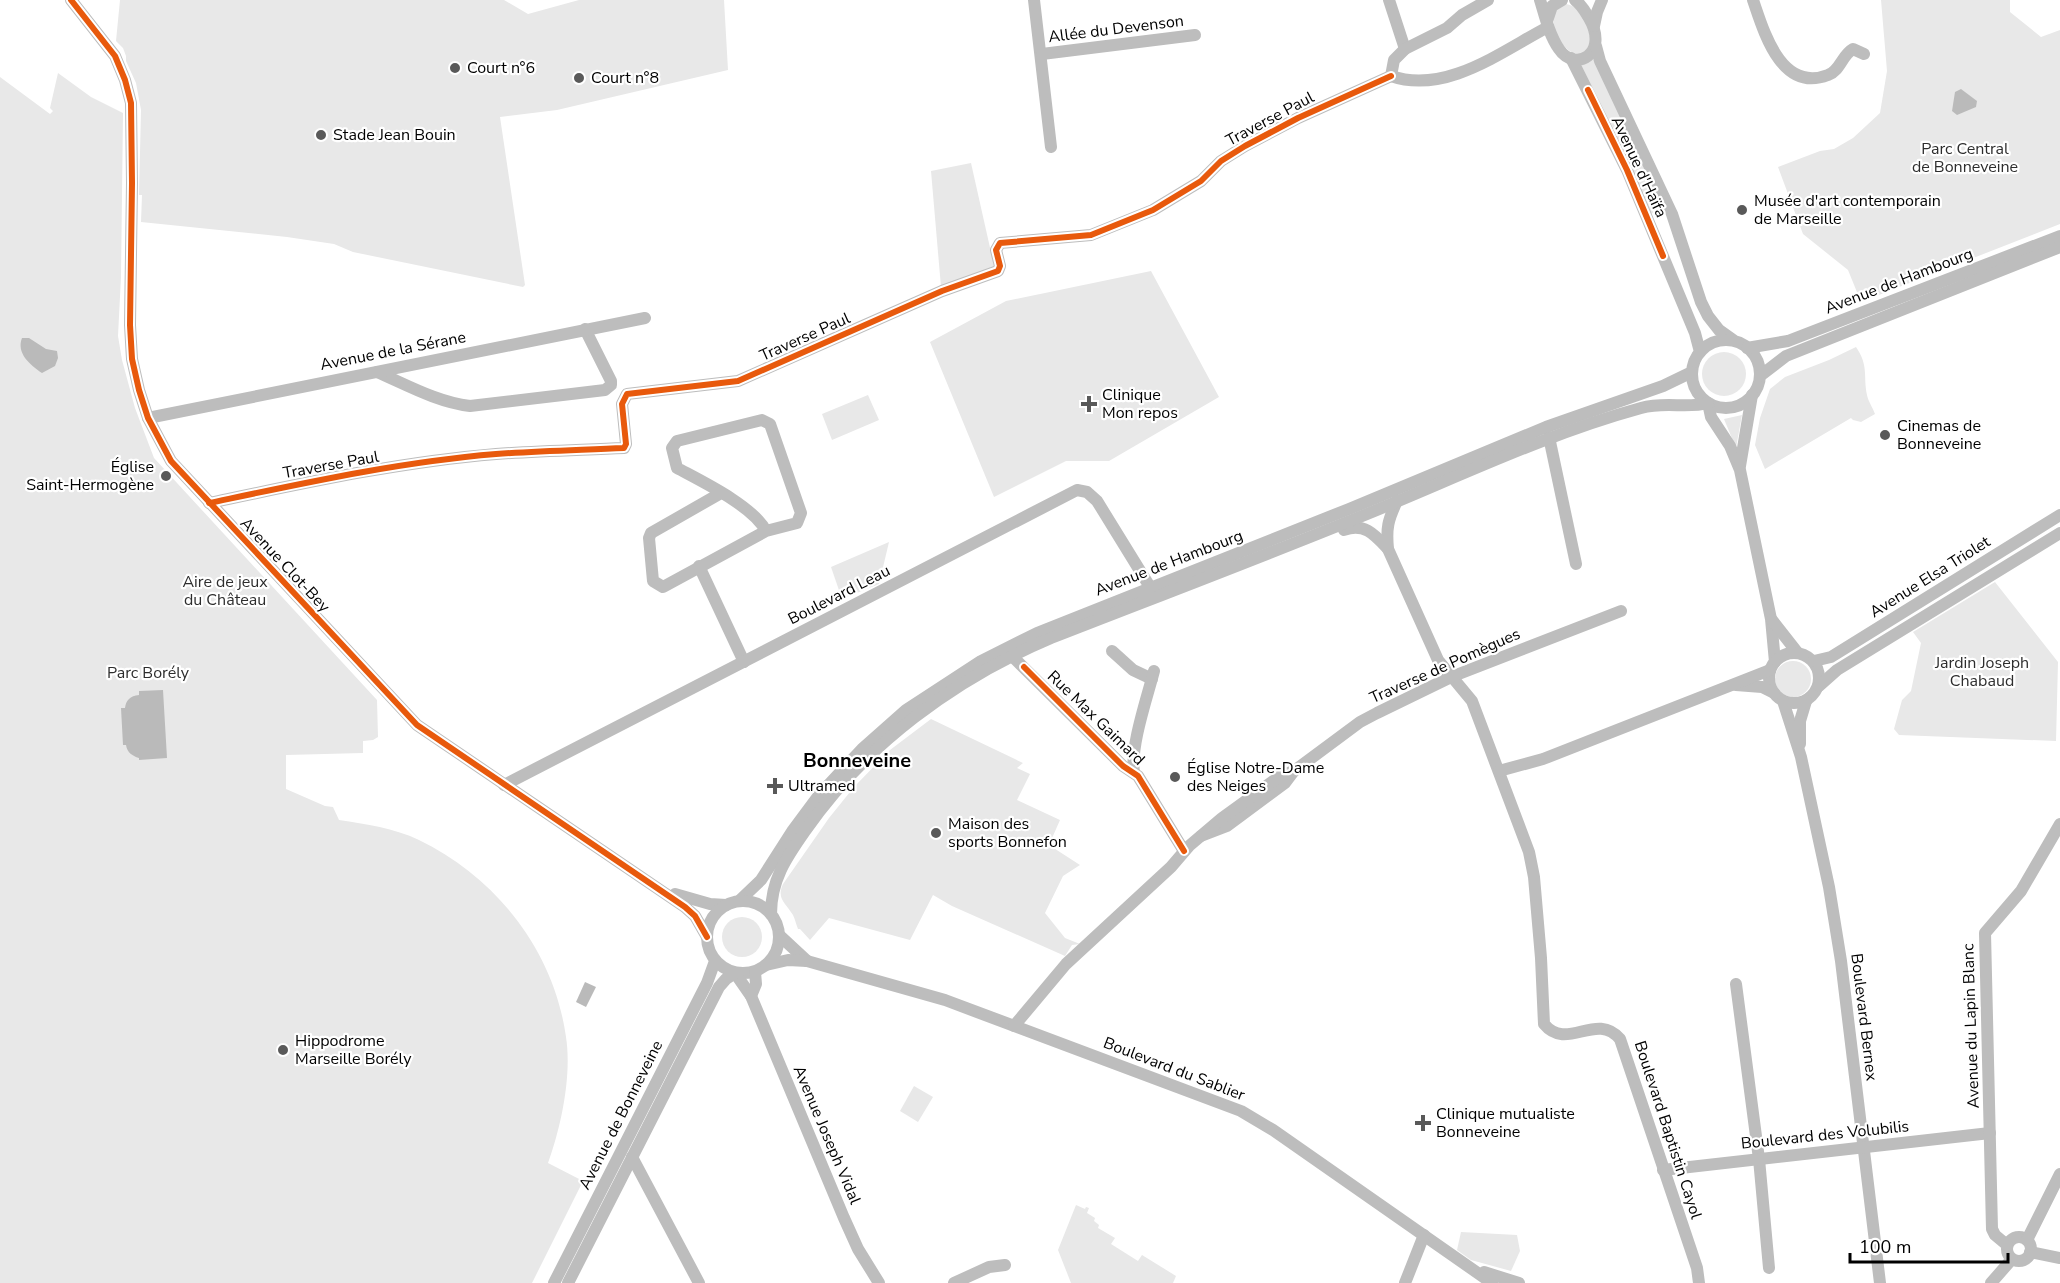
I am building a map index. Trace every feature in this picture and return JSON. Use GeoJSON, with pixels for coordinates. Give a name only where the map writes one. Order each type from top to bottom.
{"type":"FeatureCollection","features":[{"type":"Feature","properties":{"kind":"street","name":"Avenue Clot-Bey"},"geometry":{"type":"LineString","coordinates":[[71,0],[115,57],[125,80],[131,103],[131,337],[135,376],[148,418],[171,461],[406,715],[429,734],[661,889],[695,916],[707,937]]}},
{"type":"Feature","properties":{"kind":"street"},"geometry":{"type":"LineString","coordinates":[[1034,0],[1051,147]]}},
{"type":"Feature","properties":{"kind":"street"},"geometry":{"type":"LineString","coordinates":[[1389,0],[1405,49]]}},
{"type":"Feature","properties":{"kind":"street"},"geometry":{"type":"LineString","coordinates":[[1488,0],[1462,15],[1447,28],[1405,49],[1394,60],[1391,76],[1420,81],[1459,74],[1548,25],[1552,6],[1562,0]]}},
{"type":"Feature","properties":{"kind":"street"},"geometry":{"type":"LineString","coordinates":[[1540,0],[1548,25]]}},
{"type":"Feature","properties":{"kind":"street"},"geometry":{"type":"LineString","coordinates":[[1575,0],[1582,6],[1594,26]]}},
{"type":"Feature","properties":{"kind":"street"},"geometry":{"type":"LineString","coordinates":[[1594,26],[1602,0]]}},
{"type":"Feature","properties":{"kind":"street"},"geometry":{"type":"LineString","coordinates":[[1753,0],[1774,53],[1784,66],[1794,73],[1810,78],[1829,75],[1835,71],[1848,52],[1853,50],[1864,54]]}},
{"type":"Feature","properties":{"kind":"street","name":"Avenue d'Haïfa"},"geometry":{"type":"LineString","coordinates":[[1548,25],[1559,50],[1571,58],[1627,170],[1695,333],[1700,352]]}},
{"type":"Feature","properties":{"kind":"street","name":"Avenue d'Haïfa"},"geometry":{"type":"LineString","coordinates":[[1594,26],[1600,61],[1675,223],[1701,302],[1708,316],[1732,340]]}},
{"type":"Feature","properties":{"kind":"street","name":"Allée du Devenson"},"geometry":{"type":"LineString","coordinates":[[1042,54],[1195,35]]}},
{"type":"Feature","properties":{"kind":"street"},"geometry":{"type":"LineString","coordinates":[[1571,58],[1578,59],[1588,56],[1596,46]]}},
{"type":"Feature","properties":{"kind":"street","name":"Traverse Paul"},"geometry":{"type":"LineString","coordinates":[[209,503],[312,480],[428,463],[497,454],[624,448],[626,444],[622,404],[627,394],[738,381],[942,291],[998,272],[1000,266],[996,250],[1000,243],[1091,235],[1153,210],[1201,181],[1221,161],[1245,146],[1298,118],[1391,76]]}},
{"type":"Feature","properties":{"kind":"street","name":"Avenue d'Haïfa"},"geometry":{"type":"LineString","coordinates":[[1654,231],[1675,223]]}},
{"type":"Feature","properties":{"kind":"street","name":"Avenue de Hambourg"},"geometry":{"type":"LineString","coordinates":[[1747,348],[1788,342],[2060,236]]}},
{"type":"Feature","properties":{"kind":"street","name":"Avenue de Hambourg"},"geometry":{"type":"LineString","coordinates":[[1760,376],[1786,356],[2060,247]]}},
{"type":"Feature","properties":{"kind":"street","name":"Avenue de la Sérane"},"geometry":{"type":"LineString","coordinates":[[148,418],[645,318]]}},
{"type":"Feature","properties":{"kind":"street"},"geometry":{"type":"LineString","coordinates":[[377,372],[439,399],[470,406],[605,390],[610,386],[611,381],[585,329]]}},
{"type":"Feature","properties":{"kind":"street"},"geometry":{"type":"LineString","coordinates":[[1740,470],[1752,395],[1760,376],[1759,366],[1747,348],[1732,340],[1714,342],[1700,352],[1694,362],[1692,372],[1695,390],[1708,403],[1712,417],[1730,446],[1740,470],[1772,619],[1772,666],[1769,682],[1779,697]]}},
{"type":"Feature","properties":{"kind":"street","name":"Avenue de Hambourg"},"geometry":{"type":"LineString","coordinates":[[739,901],[761,880],[793,830],[831,781],[862,749],[906,710],[955,676],[1011,645],[1150,587],[1546,428],[1663,386],[1692,372]]}},
{"type":"Feature","properties":{"kind":"street"},"geometry":{"type":"LineString","coordinates":[[1708,403],[1727,408],[1736,406],[1752,395]]}},
{"type":"Feature","properties":{"kind":"street","name":"Avenue de Hambourg"},"geometry":{"type":"LineString","coordinates":[[771,914],[773,887],[785,862],[817,815],[855,771],[894,735],[933,704],[1012,656],[1050,638],[1296,542],[1549,437],[1644,407],[1666,403],[1697,406],[1708,403]]}},
{"type":"Feature","properties":{"kind":"street"},"geometry":{"type":"LineString","coordinates":[[722,493],[651,533],[649,538],[653,580],[656,584],[663,587],[766,531],[797,523],[801,513],[770,424],[762,420],[677,441],[672,448],[677,468],[722,493],[760,520],[766,531]]}},
{"type":"Feature","properties":{"kind":"street"},"geometry":{"type":"LineString","coordinates":[[1549,437],[1576,564]]}},
{"type":"Feature","properties":{"kind":"street","name":"Boulevard Leau"},"geometry":{"type":"LineString","coordinates":[[504,785],[1077,490],[1087,492],[1097,501],[1150,587]]}},
{"type":"Feature","properties":{"kind":"street","name":"Boulevard Baptistin Cayol"},"geometry":{"type":"LineString","coordinates":[[1397,501],[1388,520],[1386,532],[1388,549],[1438,660],[1472,701],[1529,852],[1534,878],[1544,1024],[1555,1034],[1564,1035],[1603,1028],[1616,1033],[1620,1039],[1697,1268],[1699,1283]]}},
{"type":"Feature","properties":{"kind":"street","name":"Avenue Elsa Triolet"},"geometry":{"type":"LineString","coordinates":[[1814,661],[1831,657],[2060,516]]}},
{"type":"Feature","properties":{"kind":"street","name":"Boulevard Baptistin Cayol"},"geometry":{"type":"LineString","coordinates":[[1296,542],[1321,538],[1357,526],[1374,534],[1388,549]]}},
{"type":"Feature","properties":{"kind":"street","name":"Avenue Elsa Triolet"},"geometry":{"type":"LineString","coordinates":[[1819,686],[1837,670],[2060,534]]}},
{"type":"Feature","properties":{"kind":"street"},"geometry":{"type":"LineString","coordinates":[[699,566],[744,662]]}},
{"type":"Feature","properties":{"kind":"street","name":"Traverse de Pomègues"},"geometry":{"type":"LineString","coordinates":[[1014,1026],[1066,964],[1171,867],[1201,836],[1227,826],[1285,783],[1294,771],[1360,722],[1451,677],[1621,611]]}},
{"type":"Feature","properties":{"kind":"street"},"geometry":{"type":"LineString","coordinates":[[1772,619],[1797,652]]}},
{"type":"Feature","properties":{"kind":"street"},"geometry":{"type":"LineString","coordinates":[[1112,651],[1133,670],[1153,675],[1132,763],[1134,773]]}},
{"type":"Feature","properties":{"kind":"street"},"geometry":{"type":"LineString","coordinates":[[1499,771],[1543,759],[1735,685],[1772,666],[1781,656],[1797,652],[1803,653],[1814,661],[1819,669],[1819,686],[1806,701],[1791,703],[1762,687],[1735,685]]}},
{"type":"Feature","properties":{"kind":"street","name":"Rue Max Gaimard"},"geometry":{"type":"LineString","coordinates":[[1012,656],[1123,766],[1138,776],[1184,851]]}},
{"type":"Feature","properties":{"kind":"street","name":"Boulevard Bernex"},"geometry":{"type":"LineString","coordinates":[[1779,697],[1801,757],[1829,887],[1841,961],[1880,1283]]}},
{"type":"Feature","properties":{"kind":"street","name":"Boulevard Bernex"},"geometry":{"type":"LineString","coordinates":[[1801,757],[1800,721],[1806,701]]}},
{"type":"Feature","properties":{"kind":"street","name":"Avenue du Lapin Blanc"},"geometry":{"type":"LineString","coordinates":[[2007,1245],[1995,1235],[1992,1229],[1985,933],[2021,891],[2060,824]]}},
{"type":"Feature","properties":{"kind":"street","name":"Avenue Clot-Bey"},"geometry":{"type":"LineString","coordinates":[[661,889],[689,899],[726,906]]}},
{"type":"Feature","properties":{"kind":"street"},"geometry":{"type":"LineString","coordinates":[[739,901],[758,904],[771,914],[779,928],[777,951],[761,968],[745,974],[735,973],[715,961],[710,952],[707,937],[716,913],[739,901]]}},
{"type":"Feature","properties":{"kind":"street","name":"Boulevard du Sablier"},"geometry":{"type":"LineString","coordinates":[[779,935],[807,961]]}},
{"type":"Feature","properties":{"kind":"street","name":"Boulevard du Sablier"},"geometry":{"type":"LineString","coordinates":[[761,968],[788,960],[807,961],[945,1000],[1241,1111],[1273,1130],[1492,1283]]}},
{"type":"Feature","properties":{"kind":"street","name":"Avenue de Bonneveine"},"geometry":{"type":"LineString","coordinates":[[554,1283],[707,983],[715,961]]}},
{"type":"Feature","properties":{"kind":"street","name":"Avenue Joseph Vidal"},"geometry":{"type":"LineString","coordinates":[[752,996],[761,968]]}},
{"type":"Feature","properties":{"kind":"street","name":"Avenue Joseph Vidal"},"geometry":{"type":"LineString","coordinates":[[735,973],[752,996],[844,1218],[858,1249],[879,1283]]}},
{"type":"Feature","properties":{"kind":"street","name":"Avenue de Bonneveine"},"geometry":{"type":"LineString","coordinates":[[568,1283],[719,987],[735,973]]}},
{"type":"Feature","properties":{"kind":"street"},"geometry":{"type":"LineString","coordinates":[[1736,984],[1759,1159],[1769,1268]]}},
{"type":"Feature","properties":{"kind":"street","name":"Boulevard des Volubilis"},"geometry":{"type":"LineString","coordinates":[[1663,1170],[1990,1133]]}},
{"type":"Feature","properties":{"kind":"street"},"geometry":{"type":"LineString","coordinates":[[632,1157],[699,1283]]}},
{"type":"Feature","properties":{"kind":"street"},"geometry":{"type":"LineString","coordinates":[[2060,1174],[2029,1246],[2023,1260],[2012,1259],[2007,1253],[2007,1245],[2016,1237],[2029,1246],[2060,1258]]}},
{"type":"Feature","properties":{"kind":"street"},"geometry":{"type":"LineString","coordinates":[[1405,1283],[1424,1235]]}},
{"type":"Feature","properties":{"kind":"street"},"geometry":{"type":"LineString","coordinates":[[1991,1283],[2012,1259]]}},
{"type":"Feature","properties":{"kind":"street"},"geometry":{"type":"LineString","coordinates":[[954,1283],[989,1267],[1005,1265]]}},
{"type":"Feature","properties":{"kind":"street"},"geometry":{"type":"LineString","coordinates":[[1471,1269],[1519,1283]]}},
{"type":"Feature","properties":{"kind":"green space","name":"Stade Jean Bouin"},"geometry":{"type":"Polygon","coordinates":[[[120,0],[504,0],[528,14],[579,0],[724,0],[728,70],[557,110],[500,117],[525,285],[523,287],[353,252],[334,244],[141,222],[142,195],[139,195],[141,110],[136,83],[123,48],[116,41],[120,0]]]}},
{"type":"Feature","properties":{"kind":"green space","name":"Parc Central de Bonneveine"},"geometry":{"type":"Polygon","coordinates":[[[1881,0],[2010,0],[2010,12],[2041,37],[2060,30],[2060,224],[1861,302],[1848,270],[1803,234],[1778,167],[1820,151],[1834,149],[1853,138],[1880,113],[1887,71],[1881,0]]]}},
{"type":"Feature","properties":{"kind":"green space"},"geometry":{"type":"Polygon","coordinates":[[[1566,4],[1580,12],[1591,38],[1586,51],[1579,54],[1571,52],[1564,46],[1554,27],[1557,9],[1566,4]]]}},
{"type":"Feature","properties":{"kind":"green space"},"geometry":{"type":"Polygon","coordinates":[[[1593,59],[1665,208],[1650,214],[1581,67],[1582,63],[1593,59]]]}},
{"type":"Feature","properties":{"kind":"green space","name":"Hippodrome Marseille Borély"},"geometry":{"type":"Polygon","coordinates":[[[58,73],[91,97],[123,113],[118,336],[135,408],[154,458],[377,700],[378,737],[363,741],[363,753],[286,755],[286,789],[325,806],[333,807],[339,820],[400,832],[447,856],[497,896],[535,947],[549,975],[566,1037],[568,1068],[561,1118],[548,1163],[583,1181],[532,1283],[0,1283],[0,77],[50,114],[53,111],[50,108],[58,73]]]}},
{"type":"Feature","properties":{"kind":"green space"},"geometry":{"type":"Polygon","coordinates":[[[971,163],[995,270],[941,287],[931,171],[971,163]]]}},
{"type":"Feature","properties":{"kind":"green space"},"geometry":{"type":"Polygon","coordinates":[[[1151,271],[1219,397],[1109,461],[1066,461],[994,497],[930,342],[1006,301],[1151,271]]]}},
{"type":"Feature","properties":{"kind":"green space"},"geometry":{"type":"Polygon","coordinates":[[[1856,347],[1863,360],[1868,400],[1875,414],[1861,422],[1851,418],[1765,469],[1755,445],[1760,418],[1770,389],[1785,377],[1856,347]]]}},
{"type":"Feature","properties":{"kind":"green space"},"geometry":{"type":"Polygon","coordinates":[[[1724,352],[1733,353],[1740,358],[1745,365],[1745,383],[1740,390],[1733,395],[1724,396],[1715,395],[1708,390],[1703,383],[1702,374],[1703,365],[1708,358],[1715,353],[1724,352]]]}},
{"type":"Feature","properties":{"kind":"green space"},"geometry":{"type":"Polygon","coordinates":[[[868,395],[879,420],[832,440],[822,414],[868,395]]]}},
{"type":"Feature","properties":{"kind":"green space"},"geometry":{"type":"Polygon","coordinates":[[[1742,415],[1736,448],[1724,419],[1742,415]]]}},
{"type":"Feature","properties":{"kind":"green space"},"geometry":{"type":"Polygon","coordinates":[[[889,542],[879,584],[842,599],[831,567],[889,542]]]}},
{"type":"Feature","properties":{"kind":"green space","name":"Jardin Joseph Chabaud"},"geometry":{"type":"Polygon","coordinates":[[[1995,582],[2058,662],[2056,741],[1899,735],[1894,729],[1902,700],[1911,691],[1921,643],[1913,632],[1995,582]]]}},
{"type":"Feature","properties":{"kind":"green space"},"geometry":{"type":"Polygon","coordinates":[[[1793,661],[1806,666],[1811,679],[1806,692],[1793,697],[1780,692],[1775,679],[1780,666],[1793,661]]]}},
{"type":"Feature","properties":{"kind":"green space","name":"Maison des sports Bonnefon"},"geometry":{"type":"Polygon","coordinates":[[[931,719],[1023,763],[1017,768],[1030,774],[1017,800],[1060,820],[1049,845],[1080,865],[1063,876],[1045,913],[1065,938],[1080,944],[1072,945],[1065,956],[952,906],[933,895],[910,940],[829,918],[810,940],[798,929],[793,915],[781,897],[783,884],[829,818],[854,787],[890,750],[931,719]]]}},
{"type":"Feature","properties":{"kind":"green space"},"geometry":{"type":"Polygon","coordinates":[[[742,917],[756,923],[762,937],[756,951],[742,957],[728,951],[722,937],[728,923],[742,917]]]}},
{"type":"Feature","properties":{"kind":"green space"},"geometry":{"type":"Polygon","coordinates":[[[914,1086],[933,1097],[918,1122],[900,1111],[914,1086]]]}},
{"type":"Feature","properties":{"kind":"green space"},"geometry":{"type":"Polygon","coordinates":[[[1076,1205],[1085,1209],[1089,1208],[1087,1213],[1095,1218],[1094,1221],[1099,1225],[1098,1228],[1115,1238],[1111,1244],[1138,1261],[1142,1255],[1176,1276],[1173,1283],[1071,1283],[1058,1250],[1076,1205]]]}},
{"type":"Feature","properties":{"kind":"green space"},"geometry":{"type":"Polygon","coordinates":[[[1461,1232],[1517,1235],[1520,1251],[1511,1271],[1471,1260],[1457,1250],[1461,1232]]]}},
{"type":"Feature","properties":{"kind":"shaded area"},"geometry":{"type":"Polygon","coordinates":[[[1961,89],[1977,101],[1976,107],[1957,115],[1952,111],[1955,92],[1961,89]]]}},
{"type":"Feature","properties":{"kind":"shaded area"},"geometry":{"type":"Polygon","coordinates":[[[22,338],[29,338],[46,349],[57,351],[58,358],[55,366],[42,373],[33,366],[25,358],[21,349],[22,338]]]}},
{"type":"Feature","properties":{"kind":"shaded area"},"geometry":{"type":"Polygon","coordinates":[[[163,690],[167,758],[139,760],[129,752],[126,745],[123,745],[121,708],[125,708],[131,697],[139,695],[139,691],[163,690]]]}},
{"type":"Feature","properties":{"kind":"shaded area"},"geometry":{"type":"Polygon","coordinates":[[[585,982],[596,987],[586,1007],[576,1002],[585,982]]]}},
{"type":"Feature","properties":{"kind":"cycle path"},"geometry":{"type":"LineString","coordinates":[[71,0],[115,56],[131,103],[130,325],[132,359],[148,418],[171,461],[417,725],[685,907],[695,916],[707,937]]}},
{"type":"Feature","properties":{"kind":"cycle path"},"geometry":{"type":"LineString","coordinates":[[209,503],[424,462],[496,454],[624,448],[626,444],[622,404],[627,394],[738,381],[942,291],[998,271],[1000,266],[996,250],[1000,243],[1091,235],[1153,210],[1201,181],[1221,161],[1245,146],[1298,118],[1391,76]]}},
{"type":"Feature","properties":{"kind":"cycle path"},"geometry":{"type":"LineString","coordinates":[[1588,90],[1627,170],[1663,256]]}},
{"type":"Feature","properties":{"kind":"cycle path"},"geometry":{"type":"LineString","coordinates":[[1024,667],[1123,766],[1138,776],[1184,851]]}},
{"type":"Feature","properties":{"kind":"place","name":"Court n°6"},"geometry":{"type":"Point","coordinates":[455,68]}},
{"type":"Feature","properties":{"kind":"place","name":"Court n°8"},"geometry":{"type":"Point","coordinates":[579,78]}},
{"type":"Feature","properties":{"kind":"place","name":"Stade Jean Bouin"},"geometry":{"type":"Point","coordinates":[321,135]}},
{"type":"Feature","properties":{"kind":"place","name":"Musée d'art contemporain de Marseille"},"geometry":{"type":"Point","coordinates":[1742,210]}},
{"type":"Feature","properties":{"kind":"place","name":"Clinique Mon repos"},"geometry":{"type":"Point","coordinates":[1089,404]}},
{"type":"Feature","properties":{"kind":"place","name":"Cinemas de Bonneveine"},"geometry":{"type":"Point","coordinates":[1885,435]}},
{"type":"Feature","properties":{"kind":"place","name":"Église Saint-Hermogène"},"geometry":{"type":"Point","coordinates":[166,476]}},
{"type":"Feature","properties":{"kind":"place","name":"Église Notre-Dame des Neiges"},"geometry":{"type":"Point","coordinates":[1175,777]}},
{"type":"Feature","properties":{"kind":"place","name":"Ultramed"},"geometry":{"type":"Point","coordinates":[775,786]}},
{"type":"Feature","properties":{"kind":"place","name":"Maison des sports Bonnefon"},"geometry":{"type":"Point","coordinates":[936,833]}},
{"type":"Feature","properties":{"kind":"place","name":"Hippodrome Marseille Borély"},"geometry":{"type":"Point","coordinates":[283,1050]}},
{"type":"Feature","properties":{"kind":"place","name":"Clinique mutualiste Bonneveine"},"geometry":{"type":"Point","coordinates":[1423,1123]}},
{"type":"Feature","properties":{"kind":"district","name":"Bonneveine"},"geometry":{"type":"Point","coordinates":[857,760]}},
{"type":"Feature","properties":{"kind":"park label","name":"Aire de jeux du Château"},"geometry":{"type":"Point","coordinates":[225,591]}},
{"type":"Feature","properties":{"kind":"park label","name":"Parc Borély"},"geometry":{"type":"Point","coordinates":[148,673]}}]}
